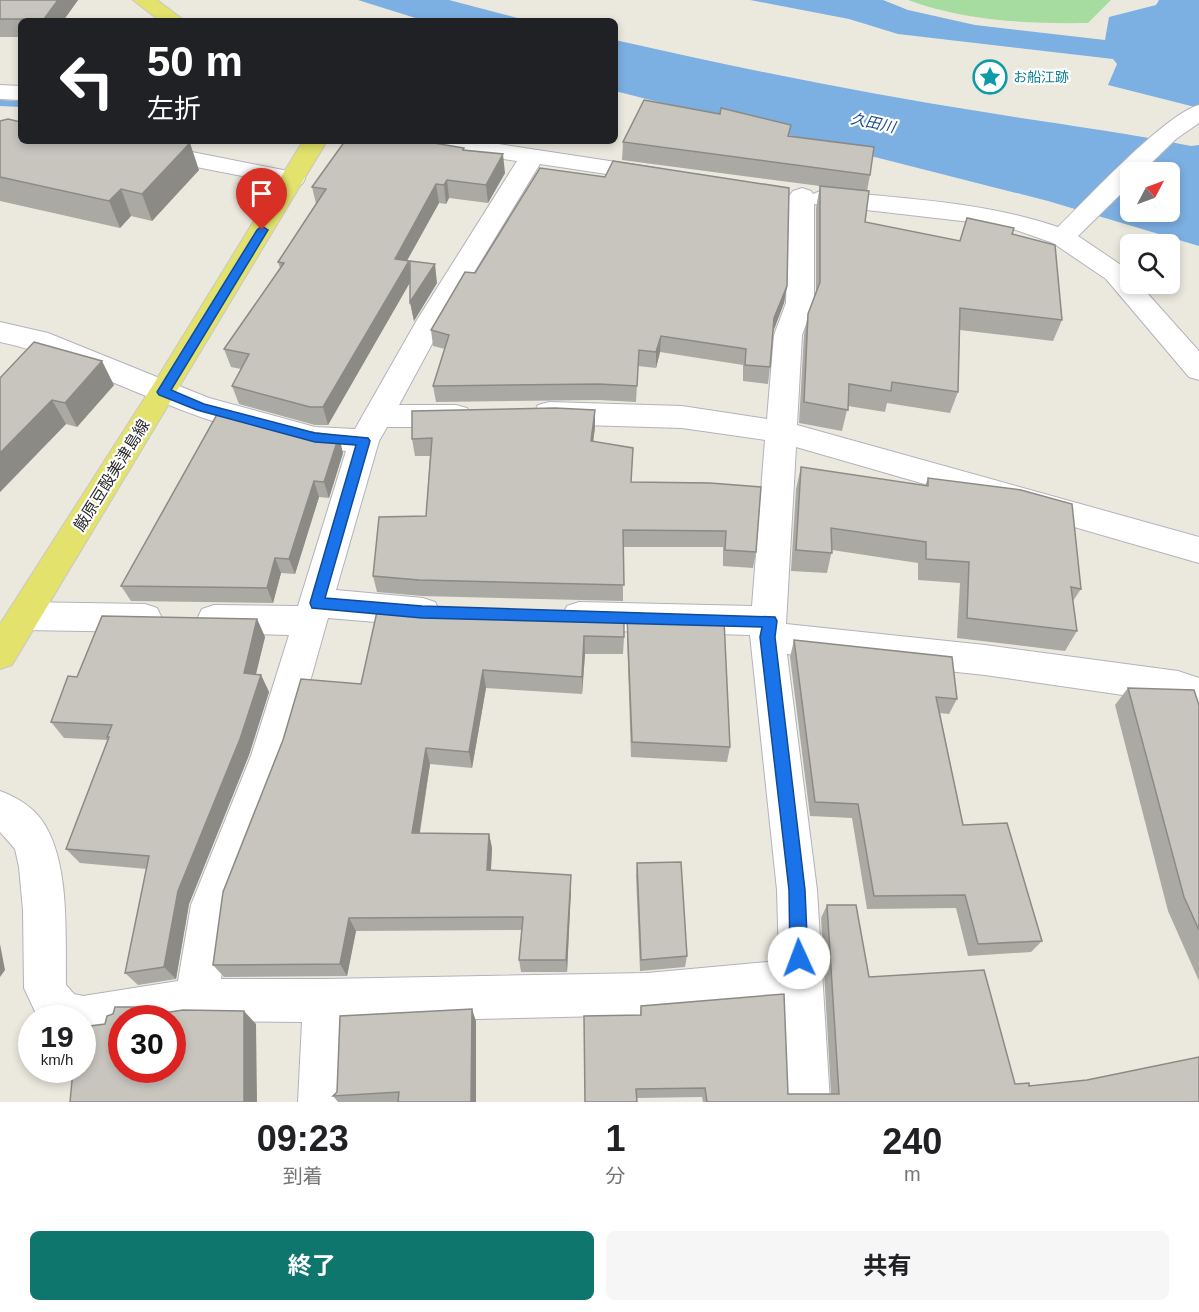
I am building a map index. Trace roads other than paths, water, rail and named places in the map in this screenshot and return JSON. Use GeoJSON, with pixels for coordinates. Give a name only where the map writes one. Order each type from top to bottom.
{"type":"FeatureCollection","features":[{"type":"Feature","properties":{"kind":"main road"},"geometry":{"type":"LineString","coordinates":[[143,0],[170,18]]}},
{"type":"Feature","properties":{"kind":"main road","name":"厳原豆酘美津島線"},"geometry":{"type":"LineString","coordinates":[[0,654],[313,144]]}},
{"type":"Feature","properties":{"kind":"street"},"geometry":{"type":"LineString","coordinates":[[0,92],[18,93]]}},
{"type":"Feature","properties":{"kind":"street"},"geometry":{"type":"LineString","coordinates":[[1062,237],[1168,134],[1199,112]]}},
{"type":"Feature","properties":{"kind":"street"},"geometry":{"type":"LineString","coordinates":[[115,144],[293,179]]}},
{"type":"Feature","properties":{"kind":"street"},"geometry":{"type":"LineString","coordinates":[[449,144],[673,177]]}},
{"type":"Feature","properties":{"kind":"street"},"geometry":{"type":"LineString","coordinates":[[197,1000],[211,905],[270,756],[370,428],[431,320],[532,157]]}},
{"type":"Feature","properties":{"kind":"street"},"geometry":{"type":"LineString","coordinates":[[807,1102],[797,890],[769,629],[788,335],[800,303],[791,194],[988,216],[1023,223],[1062,237],[1115,273],[1199,370]]}},
{"type":"Feature","properties":{"kind":"street"},"geometry":{"type":"LineString","coordinates":[[0,332],[38,340],[201,407],[315,438],[370,428],[485,415]]}},
{"type":"Feature","properties":{"kind":"street"},"geometry":{"type":"LineString","coordinates":[[520,414],[556,412],[682,417],[783,432],[1199,550]]}},
{"type":"Feature","properties":{"kind":"street"},"geometry":{"type":"LineString","coordinates":[[24,616],[314,612],[458,613]]}},
{"type":"Feature","properties":{"kind":"street"},"geometry":{"type":"LineString","coordinates":[[554,615],[769,629],[1178,687],[1199,693]]}},
{"type":"Feature","properties":{"kind":"street"},"geometry":{"type":"LineString","coordinates":[[0,809],[17,820],[31,838],[40,866],[45,988],[51,1002],[64,1014],[82,1018],[197,1000],[325,1001],[647,994],[800,980]]}},
{"type":"Feature","properties":{"kind":"street"},"geometry":{"type":"LineString","coordinates":[[321,1102],[325,1001]]}},
{"type":"Feature","properties":{"kind":"water"},"geometry":{"type":"Polygon","coordinates":[[[358,0],[449,0],[518,18],[415,18],[358,0]]]}},
{"type":"Feature","properties":{"kind":"water"},"geometry":{"type":"Polygon","coordinates":[[[750,0],[883,0],[908,10],[975,25],[1105,40],[1109,17],[1156,5],[1159,0],[1199,0],[1199,108],[1108,85],[1117,64],[1113,59],[898,34],[849,19],[750,0]]]}},
{"type":"Feature","properties":{"kind":"water","name":"久田川"},"geometry":{"type":"Polygon","coordinates":[[[618,41],[896,98],[1191,146],[1199,145],[1199,246],[1180,240],[1180,234],[1159,234],[1048,201],[618,92],[618,41]]]}},
{"type":"Feature","properties":{"kind":"waterway"},"geometry":{"type":"LineString","coordinates":[[0,103],[18,104]]}},
{"type":"Feature","properties":{"kind":"place","name":"お船江跡"},"geometry":{"type":"Point","coordinates":[990,77]}}]}
